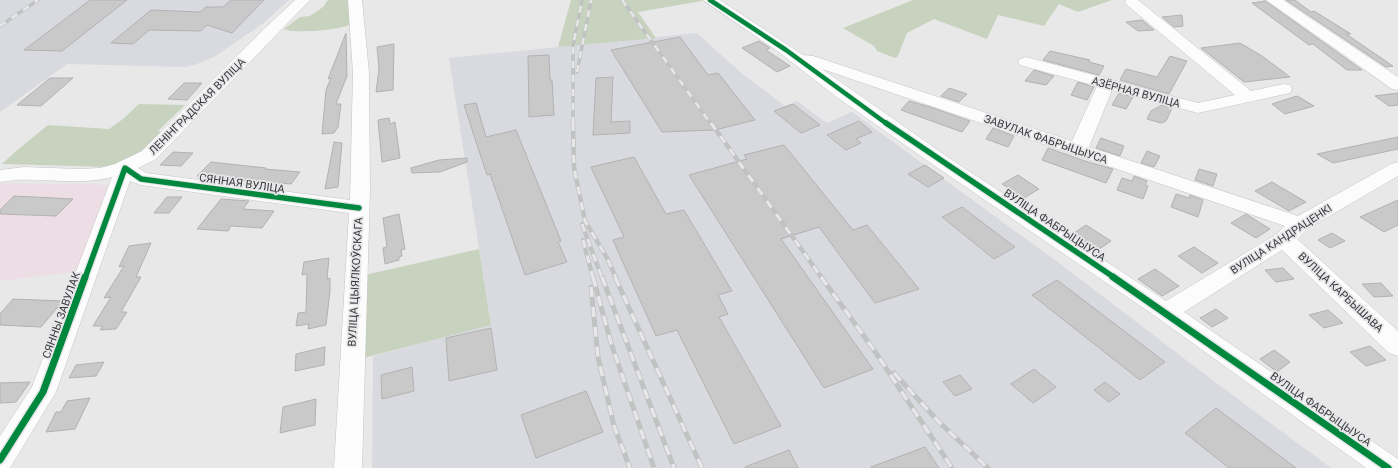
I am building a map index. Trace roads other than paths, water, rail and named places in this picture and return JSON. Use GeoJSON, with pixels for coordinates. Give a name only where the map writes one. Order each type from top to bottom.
{"type":"FeatureCollection","features":[{"type":"Feature","properties":{"kind":"street","name":"ЛЕНІНГРАДСКАЯ ВУЛІЦА"},"geometry":{"type":"LineString","coordinates":[[0,176],[16,172],[32,171],[92,175],[125,168],[149,155],[270,31],[303,0]]}},
{"type":"Feature","properties":{"kind":"street","name":"ВУЛІЦА ЦЫЯЛКОЎСКАГА"},"geometry":{"type":"LineString","coordinates":[[348,468],[359,208],[361,73],[355,0]]}},
{"type":"Feature","properties":{"kind":"street","name":"ВУЛІЦА ФАБРЫЦЫУСА"},"geometry":{"type":"LineString","coordinates":[[710,0],[791,54],[844,94],[942,162],[1166,312],[1388,468]]}},
{"type":"Feature","properties":{"kind":"street"},"geometry":{"type":"LineString","coordinates":[[1273,0],[1398,85]]}},
{"type":"Feature","properties":{"kind":"street"},"geometry":{"type":"LineString","coordinates":[[1132,2],[1247,96]]}},
{"type":"Feature","properties":{"kind":"street","name":"ЗАВУЛАК ФАБРЫЦЫУСА"},"geometry":{"type":"LineString","coordinates":[[791,54],[1300,224]]}},
{"type":"Feature","properties":{"kind":"street","name":"АЗЁРНАЯ ВУЛІЦА"},"geometry":{"type":"LineString","coordinates":[[1026,62],[1198,108],[1284,89]]}},
{"type":"Feature","properties":{"kind":"street"},"geometry":{"type":"LineString","coordinates":[[1078,150],[1106,84]]}},
{"type":"Feature","properties":{"kind":"street","name":"СЯННАЯ ВУЛІЦА"},"geometry":{"type":"LineString","coordinates":[[125,168],[141,179],[359,208]]}},
{"type":"Feature","properties":{"kind":"street","name":"СЯННЫ ЗАВУЛАК"},"geometry":{"type":"LineString","coordinates":[[0,460],[43,392],[125,168]]}},
{"type":"Feature","properties":{"kind":"street","name":"ВУЛІЦА КАНДРАЦЕНКІ"},"geometry":{"type":"LineString","coordinates":[[1166,312],[1284,239],[1300,224],[1397,169]]}},
{"type":"Feature","properties":{"kind":"street","name":"ВУЛІЦА КАРБЫШАВА"},"geometry":{"type":"LineString","coordinates":[[1284,239],[1398,346]]}},
{"type":"Feature","properties":{"kind":"railway"},"geometry":{"type":"LineString","coordinates":[[0,26],[38,0]]}},
{"type":"Feature","properties":{"kind":"railway"},"geometry":{"type":"LineString","coordinates":[[573,123],[573,46],[582,0]]}},
{"type":"Feature","properties":{"kind":"railway"},"geometry":{"type":"LineString","coordinates":[[577,72],[591,0]]}},
{"type":"Feature","properties":{"kind":"railway"},"geometry":{"type":"LineString","coordinates":[[622,0],[711,124]]}},
{"type":"Feature","properties":{"kind":"railway"},"geometry":{"type":"LineString","coordinates":[[573,123],[574,168],[585,221],[607,258],[616,278]]}},
{"type":"Feature","properties":{"kind":"railway"},"geometry":{"type":"LineString","coordinates":[[711,123],[822,278]]}},
{"type":"Feature","properties":{"kind":"railway"},"geometry":{"type":"LineString","coordinates":[[582,224],[602,278]]}},
{"type":"Feature","properties":{"kind":"railway"},"geometry":{"type":"LineString","coordinates":[[583,240],[593,278]]}},
{"type":"Feature","properties":{"kind":"railway"},"geometry":{"type":"LineString","coordinates":[[593,277],[611,343],[654,468]]}},
{"type":"Feature","properties":{"kind":"railway"},"geometry":{"type":"LineString","coordinates":[[602,277],[674,468]]}},
{"type":"Feature","properties":{"kind":"railway"},"geometry":{"type":"LineString","coordinates":[[615,277],[702,468]]}},
{"type":"Feature","properties":{"kind":"railway"},"geometry":{"type":"LineString","coordinates":[[821,277],[874,350],[952,468]]}},
{"type":"Feature","properties":{"kind":"railway"},"geometry":{"type":"LineString","coordinates":[[591,287],[598,357],[614,426],[630,468]]}},
{"type":"Feature","properties":{"kind":"railway"},"geometry":{"type":"LineString","coordinates":[[894,373],[939,422],[988,468]]}}]}
